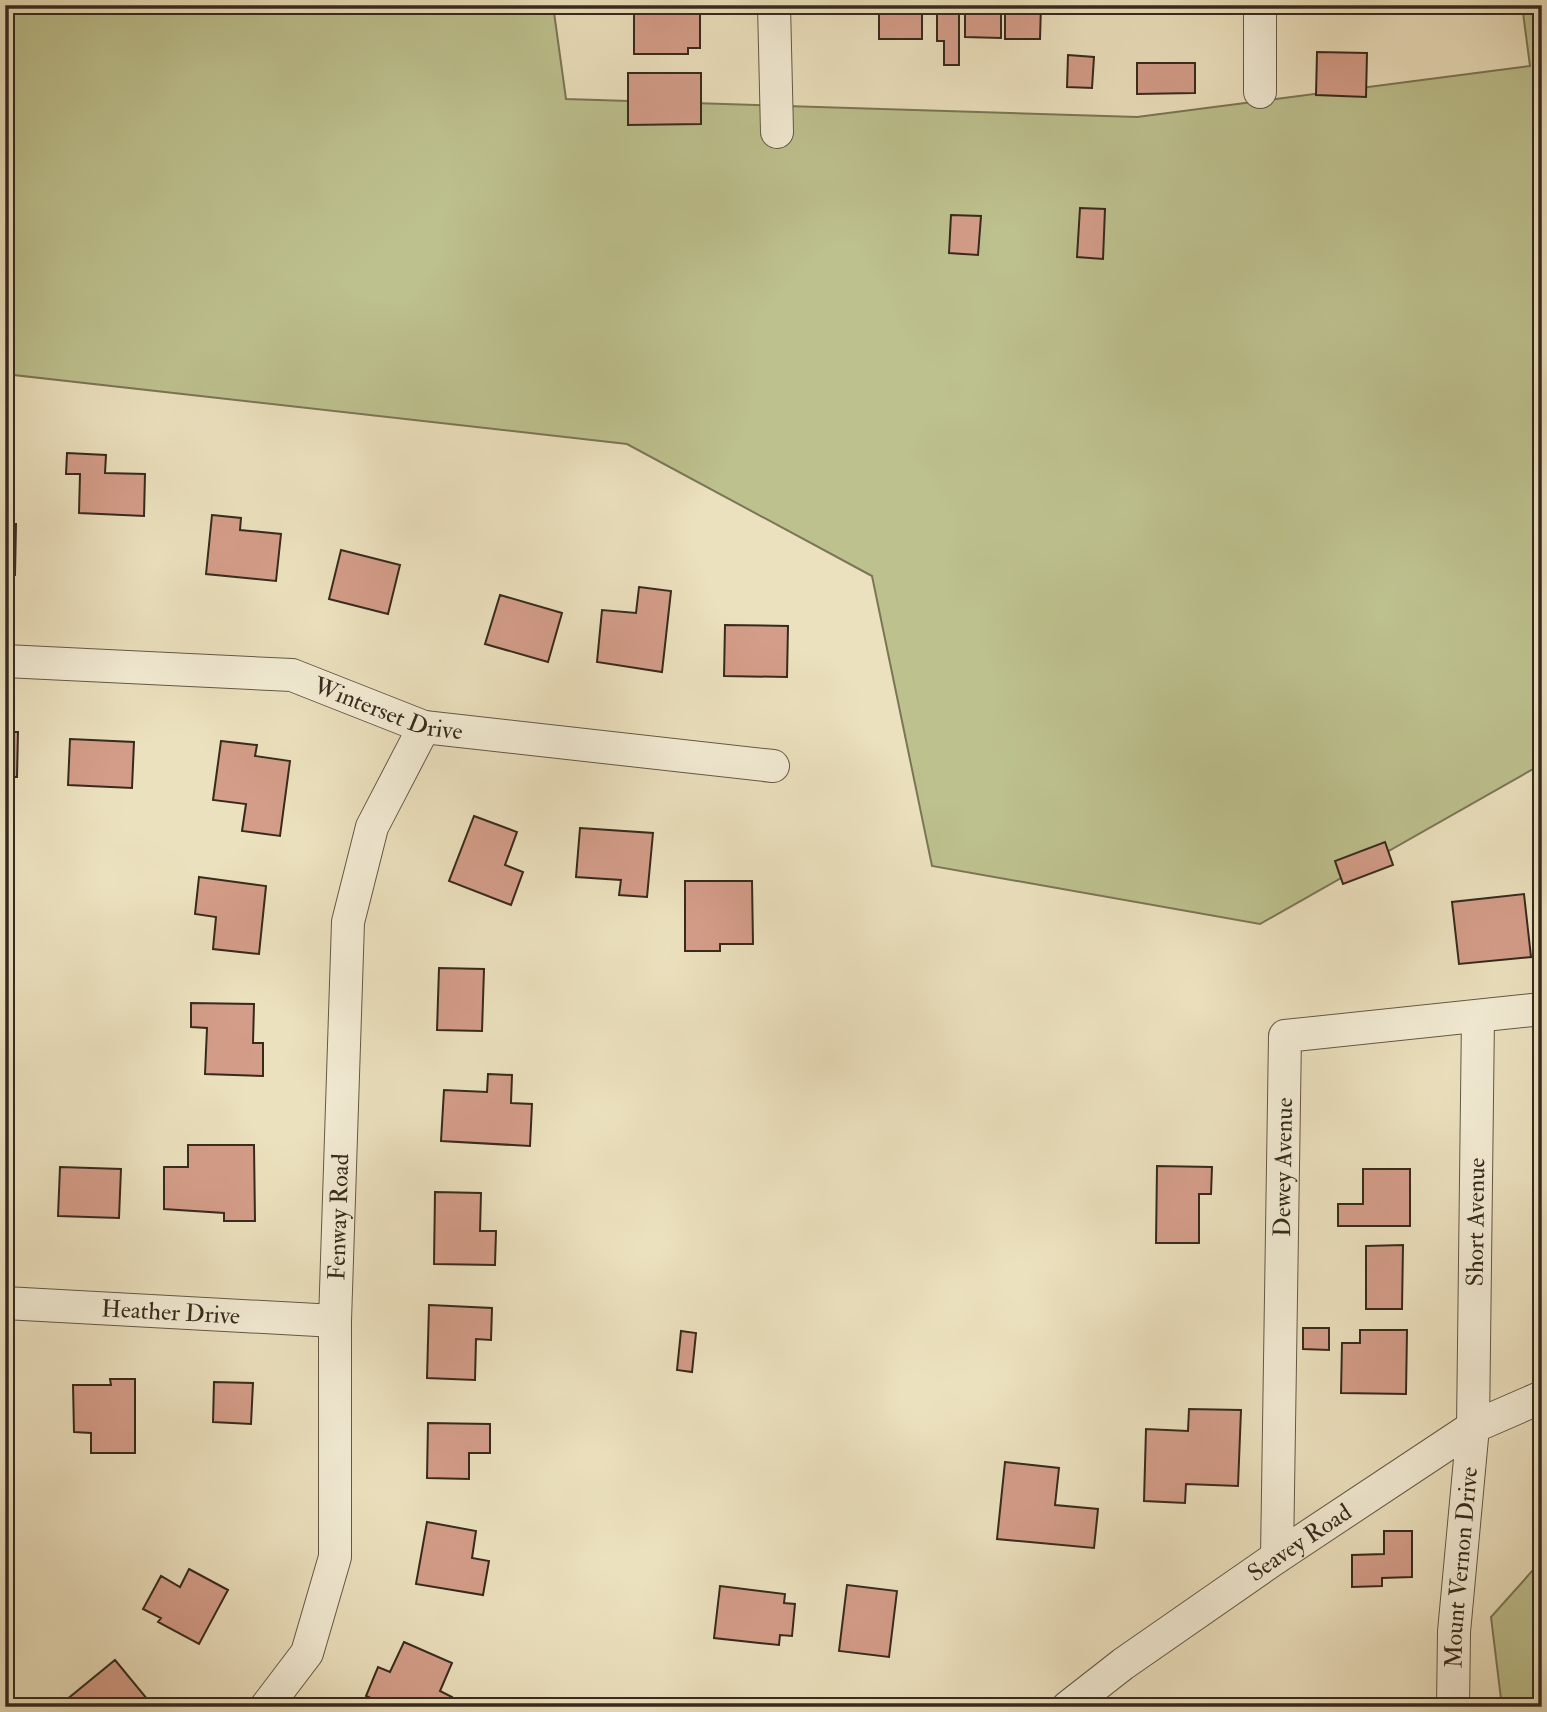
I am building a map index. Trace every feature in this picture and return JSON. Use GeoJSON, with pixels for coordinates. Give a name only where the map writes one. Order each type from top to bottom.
{"type":"FeatureCollection","features":[{"type":"Feature","properties":{"kind":"street"},"geometry":{"type":"LineString","coordinates":[[774,5],[777,132]]}},
{"type":"Feature","properties":{"kind":"street"},"geometry":{"type":"LineString","coordinates":[[1260,5],[1260,92]]}},
{"type":"Feature","properties":{"kind":"street","name":"Winterset Drive"},"geometry":{"type":"LineString","coordinates":[[5,661],[292,675],[424,727],[773,766]]}},
{"type":"Feature","properties":{"kind":"street","name":"Fenway Road"},"geometry":{"type":"LineString","coordinates":[[266,1707],[307,1653],[335,1557],[335,1321],[348,922],[372,827],[424,727]]}},
{"type":"Feature","properties":{"kind":"street","name":"Dewey Avenue"},"geometry":{"type":"LineString","coordinates":[[1277,1558],[1284,1036],[1542,1009]]}},
{"type":"Feature","properties":{"kind":"street","name":"Short Avenue"},"geometry":{"type":"LineString","coordinates":[[1473,1427],[1478,1016]]}},
{"type":"Feature","properties":{"kind":"street","name":"Heather Drive"},"geometry":{"type":"LineString","coordinates":[[5,1303],[335,1321]]}},
{"type":"Feature","properties":{"kind":"street","name":"Seavey Road"},"geometry":{"type":"LineString","coordinates":[[1068,1707],[1124,1664],[1277,1558],[1473,1427],[1542,1397]]}},
{"type":"Feature","properties":{"kind":"street","name":"Mount Vernon Drive"},"geometry":{"type":"LineString","coordinates":[[1453,1707],[1454,1632],[1473,1427]]}},
{"type":"Feature","properties":{"kind":"green space"},"geometry":{"type":"Polygon","coordinates":[[[5,5],[553,5],[566,99],[1137,117],[1530,66],[1522,5],[1542,5],[1542,764],[1260,924],[932,866],[872,576],[627,444],[5,374],[5,5]]]}},
{"type":"Feature","properties":{"kind":"green space"},"geometry":{"type":"Polygon","coordinates":[[[1542,1560],[1542,1707],[1502,1707],[1491,1617],[1542,1560]]]}},
{"type":"Feature","properties":{"kind":"building"},"geometry":{"type":"Polygon","coordinates":[[[663,5],[700,5],[700,48],[688,48],[688,54],[634,54],[634,14],[663,14],[663,5]]]}},
{"type":"Feature","properties":{"kind":"building"},"geometry":{"type":"Polygon","coordinates":[[[922,5],[922,39],[879,39],[879,8],[922,5]]]}},
{"type":"Feature","properties":{"kind":"building"},"geometry":{"type":"Polygon","coordinates":[[[937,5],[959,5],[959,65],[944,65],[944,41],[937,41],[937,5]]]}},
{"type":"Feature","properties":{"kind":"building"},"geometry":{"type":"Polygon","coordinates":[[[965,5],[1001,5],[1001,38],[965,37],[965,5]]]}},
{"type":"Feature","properties":{"kind":"building"},"geometry":{"type":"Polygon","coordinates":[[[1005,5],[1041,5],[1040,39],[1005,39],[1005,5]]]}},
{"type":"Feature","properties":{"kind":"building"},"geometry":{"type":"Polygon","coordinates":[[[1191,5],[1214,5],[1214,14],[1190,13],[1191,5]]]}},
{"type":"Feature","properties":{"kind":"building"},"geometry":{"type":"Polygon","coordinates":[[[1317,52],[1367,53],[1366,97],[1316,95],[1317,52]]]}},
{"type":"Feature","properties":{"kind":"building"},"geometry":{"type":"Polygon","coordinates":[[[1068,55],[1094,57],[1092,88],[1067,87],[1068,55]]]}},
{"type":"Feature","properties":{"kind":"building"},"geometry":{"type":"Polygon","coordinates":[[[1137,63],[1195,63],[1195,93],[1137,94],[1137,63]]]}},
{"type":"Feature","properties":{"kind":"building"},"geometry":{"type":"Polygon","coordinates":[[[628,73],[701,73],[701,124],[628,125],[628,73]]]}},
{"type":"Feature","properties":{"kind":"building"},"geometry":{"type":"Polygon","coordinates":[[[1080,208],[1105,209],[1103,259],[1077,257],[1080,208]]]}},
{"type":"Feature","properties":{"kind":"building"},"geometry":{"type":"Polygon","coordinates":[[[951,215],[981,216],[978,255],[949,253],[951,215]]]}},
{"type":"Feature","properties":{"kind":"building"},"geometry":{"type":"Polygon","coordinates":[[[67,453],[106,455],[105,473],[145,474],[144,516],[79,513],[80,474],[66,474],[67,453]]]}},
{"type":"Feature","properties":{"kind":"building"},"geometry":{"type":"Polygon","coordinates":[[[212,515],[241,518],[240,530],[281,534],[276,581],[206,574],[212,515]]]}},
{"type":"Feature","properties":{"kind":"building"},"geometry":{"type":"Polygon","coordinates":[[[5,524],[16,524],[15,575],[5,575],[5,524]]]}},
{"type":"Feature","properties":{"kind":"building"},"geometry":{"type":"Polygon","coordinates":[[[341,550],[400,565],[388,614],[329,599],[341,550]]]}},
{"type":"Feature","properties":{"kind":"building"},"geometry":{"type":"Polygon","coordinates":[[[639,587],[671,591],[662,672],[597,662],[602,610],[636,613],[639,587]]]}},
{"type":"Feature","properties":{"kind":"building"},"geometry":{"type":"Polygon","coordinates":[[[500,595],[562,613],[548,662],[485,644],[500,595]]]}},
{"type":"Feature","properties":{"kind":"building"},"geometry":{"type":"Polygon","coordinates":[[[725,625],[788,626],[787,677],[724,676],[725,625]]]}},
{"type":"Feature","properties":{"kind":"building"},"geometry":{"type":"Polygon","coordinates":[[[5,732],[18,732],[17,777],[5,777],[5,732]]]}},
{"type":"Feature","properties":{"kind":"building"},"geometry":{"type":"Polygon","coordinates":[[[70,739],[134,742],[132,788],[68,785],[70,739]]]}},
{"type":"Feature","properties":{"kind":"building"},"geometry":{"type":"Polygon","coordinates":[[[221,741],[257,745],[255,756],[290,761],[280,836],[242,831],[246,804],[213,800],[221,741]]]}},
{"type":"Feature","properties":{"kind":"building"},"geometry":{"type":"Polygon","coordinates":[[[474,816],[517,832],[505,865],[523,872],[511,905],[449,881],[474,816]]]}},
{"type":"Feature","properties":{"kind":"building"},"geometry":{"type":"Polygon","coordinates":[[[580,828],[653,833],[647,897],[619,895],[621,880],[576,877],[580,828]]]}},
{"type":"Feature","properties":{"kind":"building"},"geometry":{"type":"Polygon","coordinates":[[[1385,842],[1393,865],[1343,884],[1335,861],[1385,842]]]}},
{"type":"Feature","properties":{"kind":"building"},"geometry":{"type":"Polygon","coordinates":[[[199,877],[266,886],[259,954],[213,949],[216,917],[195,914],[199,877]]]}},
{"type":"Feature","properties":{"kind":"building"},"geometry":{"type":"Polygon","coordinates":[[[685,881],[752,881],[753,944],[720,944],[720,951],[685,951],[685,881]]]}},
{"type":"Feature","properties":{"kind":"building"},"geometry":{"type":"Polygon","coordinates":[[[1524,894],[1531,957],[1459,964],[1452,902],[1524,894]]]}},
{"type":"Feature","properties":{"kind":"building"},"geometry":{"type":"Polygon","coordinates":[[[439,968],[484,969],[482,1031],[437,1030],[439,968]]]}},
{"type":"Feature","properties":{"kind":"building"},"geometry":{"type":"Polygon","coordinates":[[[191,1003],[254,1004],[253,1043],[263,1043],[263,1076],[205,1074],[207,1028],[191,1027],[191,1003]]]}},
{"type":"Feature","properties":{"kind":"building"},"geometry":{"type":"Polygon","coordinates":[[[488,1074],[512,1075],[511,1103],[532,1104],[530,1146],[441,1141],[444,1090],[487,1092],[488,1074]]]}},
{"type":"Feature","properties":{"kind":"building"},"geometry":{"type":"Polygon","coordinates":[[[188,1145],[254,1145],[255,1221],[224,1221],[224,1213],[164,1209],[164,1167],[188,1167],[188,1145]]]}},
{"type":"Feature","properties":{"kind":"building"},"geometry":{"type":"Polygon","coordinates":[[[1157,1166],[1212,1167],[1211,1194],[1199,1194],[1199,1243],[1156,1243],[1157,1166]]]}},
{"type":"Feature","properties":{"kind":"building"},"geometry":{"type":"Polygon","coordinates":[[[60,1167],[121,1169],[119,1218],[58,1216],[60,1167]]]}},
{"type":"Feature","properties":{"kind":"building"},"geometry":{"type":"Polygon","coordinates":[[[5,1169],[12,1169],[12,1217],[5,1217],[5,1169]]]}},
{"type":"Feature","properties":{"kind":"building"},"geometry":{"type":"Polygon","coordinates":[[[1363,1169],[1410,1169],[1410,1226],[1338,1226],[1338,1204],[1363,1204],[1363,1169]]]}},
{"type":"Feature","properties":{"kind":"building"},"geometry":{"type":"Polygon","coordinates":[[[1537,1181],[1542,1181],[1542,1210],[1536,1210],[1537,1181]]]}},
{"type":"Feature","properties":{"kind":"building"},"geometry":{"type":"Polygon","coordinates":[[[435,1192],[481,1193],[480,1231],[496,1231],[495,1265],[434,1264],[435,1192]]]}},
{"type":"Feature","properties":{"kind":"building"},"geometry":{"type":"Polygon","coordinates":[[[1403,1245],[1402,1309],[1366,1309],[1366,1246],[1403,1245]]]}},
{"type":"Feature","properties":{"kind":"building"},"geometry":{"type":"Polygon","coordinates":[[[429,1305],[492,1308],[491,1340],[476,1339],[475,1380],[427,1378],[429,1305]]]}},
{"type":"Feature","properties":{"kind":"building"},"geometry":{"type":"Polygon","coordinates":[[[1303,1328],[1329,1328],[1329,1350],[1303,1349],[1303,1328]]]}},
{"type":"Feature","properties":{"kind":"building"},"geometry":{"type":"Polygon","coordinates":[[[1360,1330],[1407,1330],[1406,1394],[1341,1393],[1342,1343],[1360,1343],[1360,1330]]]}},
{"type":"Feature","properties":{"kind":"building"},"geometry":{"type":"Polygon","coordinates":[[[681,1331],[696,1333],[692,1372],[677,1370],[681,1331]]]}},
{"type":"Feature","properties":{"kind":"building"},"geometry":{"type":"Polygon","coordinates":[[[110,1379],[135,1379],[135,1453],[91,1453],[91,1433],[74,1432],[73,1385],[111,1385],[110,1379]]]}},
{"type":"Feature","properties":{"kind":"building"},"geometry":{"type":"Polygon","coordinates":[[[214,1382],[253,1383],[251,1424],[213,1422],[214,1382]]]}},
{"type":"Feature","properties":{"kind":"building"},"geometry":{"type":"Polygon","coordinates":[[[1189,1409],[1241,1410],[1238,1486],[1186,1484],[1185,1503],[1144,1501],[1146,1429],[1188,1431],[1189,1409]]]}},
{"type":"Feature","properties":{"kind":"building"},"geometry":{"type":"Polygon","coordinates":[[[428,1423],[490,1424],[490,1453],[469,1453],[469,1479],[427,1478],[428,1423]]]}},
{"type":"Feature","properties":{"kind":"building"},"geometry":{"type":"Polygon","coordinates":[[[1005,1462],[1059,1468],[1055,1505],[1098,1509],[1094,1548],[997,1539],[1005,1462]]]}},
{"type":"Feature","properties":{"kind":"building"},"geometry":{"type":"Polygon","coordinates":[[[427,1522],[476,1531],[472,1558],[489,1561],[483,1595],[416,1584],[427,1522]]]}},
{"type":"Feature","properties":{"kind":"building"},"geometry":{"type":"Polygon","coordinates":[[[1384,1531],[1412,1531],[1412,1577],[1382,1578],[1382,1586],[1352,1587],[1352,1555],[1384,1554],[1384,1531]]]}},
{"type":"Feature","properties":{"kind":"building"},"geometry":{"type":"Polygon","coordinates":[[[189,1569],[228,1590],[199,1644],[158,1622],[161,1618],[143,1609],[161,1576],[180,1587],[189,1569]]]}},
{"type":"Feature","properties":{"kind":"building"},"geometry":{"type":"Polygon","coordinates":[[[847,1585],[897,1591],[889,1657],[839,1651],[847,1585]]]}},
{"type":"Feature","properties":{"kind":"building"},"geometry":{"type":"Polygon","coordinates":[[[720,1586],[785,1594],[784,1603],[795,1604],[792,1636],[780,1635],[779,1645],[714,1638],[720,1586]]]}},
{"type":"Feature","properties":{"kind":"building"},"geometry":{"type":"Polygon","coordinates":[[[404,1642],[452,1663],[440,1691],[452,1697],[448,1707],[391,1707],[366,1696],[378,1667],[390,1672],[404,1642]]]}},
{"type":"Feature","properties":{"kind":"building"},"geometry":{"type":"Polygon","coordinates":[[[115,1660],[148,1700],[139,1707],[70,1707],[65,1701],[115,1660]]]}}]}
